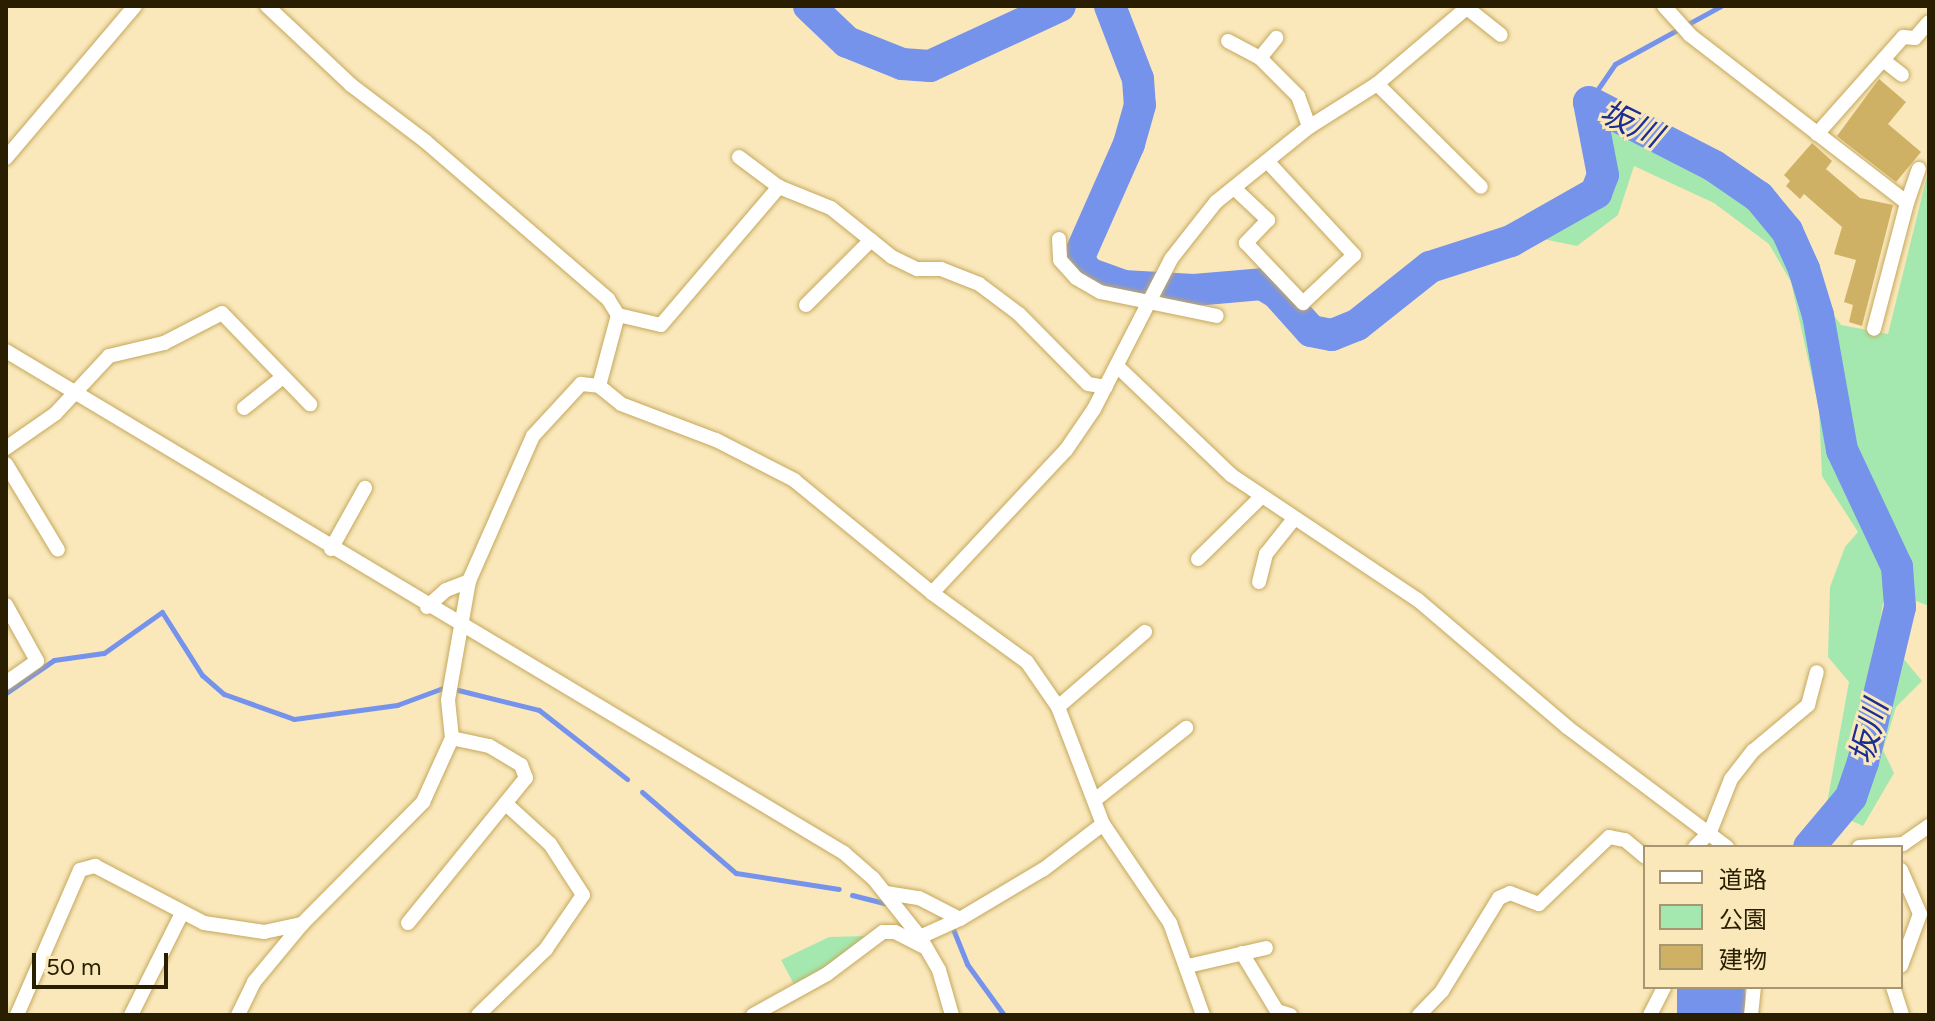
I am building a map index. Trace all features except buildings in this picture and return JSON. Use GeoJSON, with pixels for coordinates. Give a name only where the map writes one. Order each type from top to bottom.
{"type":"FeatureCollection","features":[{"type":"Feature","properties":{"kind":"street"},"geometry":{"type":"LineString","coordinates":[[9,148],[135,6]]}},
{"type":"Feature","properties":{"kind":"street"},"geometry":{"type":"LineString","coordinates":[[267,6],[351,85],[595,285],[618,315],[661,325],[779,187]]}},
{"type":"Feature","properties":{"kind":"street"},"geometry":{"type":"LineString","coordinates":[[1664,6],[1690,35],[1907,203]]}},
{"type":"Feature","properties":{"kind":"street"},"geometry":{"type":"LineString","coordinates":[[932,593],[1066,450],[1106,387],[1163,276],[1192,230],[1234,188],[1309,127],[1377,84],[1468,7],[1501,35]]}},
{"type":"Feature","properties":{"kind":"street"},"geometry":{"type":"LineString","coordinates":[[1817,134],[1903,37],[1915,38],[1929,22]]}},
{"type":"Feature","properties":{"kind":"street"},"geometry":{"type":"LineString","coordinates":[[1260,58],[1276,38]]}},
{"type":"Feature","properties":{"kind":"street"},"geometry":{"type":"LineString","coordinates":[[1228,41],[1260,58],[1298,96],[1309,127]]}},
{"type":"Feature","properties":{"kind":"street"},"geometry":{"type":"LineString","coordinates":[[1883,60],[1902,75]]}},
{"type":"Feature","properties":{"kind":"street"},"geometry":{"type":"LineString","coordinates":[[1377,84],[1481,187]]}},
{"type":"Feature","properties":{"kind":"street"},"geometry":{"type":"LineString","coordinates":[[739,157],[779,187],[831,208],[871,240],[917,269],[941,269],[979,284],[1019,314],[1088,384],[1106,387]]}},
{"type":"Feature","properties":{"kind":"street"},"geometry":{"type":"LineString","coordinates":[[1234,188],[1268,220],[1246,243],[1303,303],[1354,255],[1267,161]]}},
{"type":"Feature","properties":{"kind":"street"},"geometry":{"type":"LineString","coordinates":[[1874,329],[1919,169]]}},
{"type":"Feature","properties":{"kind":"street"},"geometry":{"type":"LineString","coordinates":[[1059,239],[1060,260],[1076,278],[1100,292],[1153,297],[1174,310],[1217,316]]}},
{"type":"Feature","properties":{"kind":"street"},"geometry":{"type":"LineString","coordinates":[[806,305],[871,240]]}},
{"type":"Feature","properties":{"kind":"street"},"geometry":{"type":"LineString","coordinates":[[6,448],[34,432],[109,356],[164,343],[222,313],[310,404]]}},
{"type":"Feature","properties":{"kind":"street"},"geometry":{"type":"LineString","coordinates":[[599,386],[618,315]]}},
{"type":"Feature","properties":{"kind":"street"},"geometry":{"type":"LineString","coordinates":[[6,351],[72,395],[844,853],[886,893],[923,942],[952,1015]]}},
{"type":"Feature","properties":{"kind":"street"},"geometry":{"type":"LineString","coordinates":[[1117,366],[1231,475],[1293,520],[1418,600],[1567,727],[1725,845]]}},
{"type":"Feature","properties":{"kind":"street"},"geometry":{"type":"LineString","coordinates":[[244,408],[283,377]]}},
{"type":"Feature","properties":{"kind":"street"},"geometry":{"type":"LineString","coordinates":[[238,1015],[254,982],[302,924],[423,802],[452,738],[448,700],[469,581],[533,436],[581,384],[599,386],[621,404],[770,465],[932,593],[1027,662],[1058,707],[1096,799],[1103,824],[1170,923],[1188,966],[1203,1015]]}},
{"type":"Feature","properties":{"kind":"street"},"geometry":{"type":"LineString","coordinates":[[6,464],[58,550]]}},
{"type":"Feature","properties":{"kind":"street"},"geometry":{"type":"LineString","coordinates":[[331,549],[365,488]]}},
{"type":"Feature","properties":{"kind":"street"},"geometry":{"type":"LineString","coordinates":[[1198,559],[1261,497]]}},
{"type":"Feature","properties":{"kind":"street"},"geometry":{"type":"LineString","coordinates":[[1259,582],[1266,554],[1293,520]]}},
{"type":"Feature","properties":{"kind":"street"},"geometry":{"type":"LineString","coordinates":[[427,607],[446,590],[469,581]]}},
{"type":"Feature","properties":{"kind":"street"},"geometry":{"type":"LineString","coordinates":[[6,605],[37,661],[6,683]]}},
{"type":"Feature","properties":{"kind":"street"},"geometry":{"type":"LineString","coordinates":[[1058,707],[1145,632]]}},
{"type":"Feature","properties":{"kind":"street"},"geometry":{"type":"LineString","coordinates":[[1697,845],[1710,832],[1731,779],[1761,743],[1808,705],[1817,672]]}},
{"type":"Feature","properties":{"kind":"street"},"geometry":{"type":"LineString","coordinates":[[1096,799],[1186,728]]}},
{"type":"Feature","properties":{"kind":"street"},"geometry":{"type":"LineString","coordinates":[[408,923],[526,778],[521,765],[489,746],[452,738]]}},
{"type":"Feature","properties":{"kind":"street"},"geometry":{"type":"LineString","coordinates":[[478,1015],[546,949],[583,895],[550,844],[506,804]]}},
{"type":"Feature","properties":{"kind":"street"},"geometry":{"type":"LineString","coordinates":[[923,942],[1044,869],[1103,824]]}},
{"type":"Feature","properties":{"kind":"street"},"geometry":{"type":"LineString","coordinates":[[1891,845],[1903,844],[1929,826]]}},
{"type":"Feature","properties":{"kind":"street"},"geometry":{"type":"LineString","coordinates":[[1419,1015],[1442,991],[1499,898],[1522,895],[1539,904],[1609,837],[1625,840],[1643,855]]}},
{"type":"Feature","properties":{"kind":"street"},"geometry":{"type":"LineString","coordinates":[[17,1015],[80,870],[95,866],[181,915],[264,932],[302,924]]}},
{"type":"Feature","properties":{"kind":"street"},"geometry":{"type":"LineString","coordinates":[[1903,875],[1920,914],[1903,961]]}},
{"type":"Feature","properties":{"kind":"street"},"geometry":{"type":"LineString","coordinates":[[886,893],[919,898],[960,919]]}},
{"type":"Feature","properties":{"kind":"street"},"geometry":{"type":"LineString","coordinates":[[131,1015],[181,915]]}},
{"type":"Feature","properties":{"kind":"street"},"geometry":{"type":"LineString","coordinates":[[753,1015],[827,974],[883,932],[895,932],[923,942]]}},
{"type":"Feature","properties":{"kind":"street"},"geometry":{"type":"LineString","coordinates":[[1188,966],[1266,948]]}},
{"type":"Feature","properties":{"kind":"street"},"geometry":{"type":"LineString","coordinates":[[1242,953],[1277,1011],[1290,1015]]}},
{"type":"Feature","properties":{"kind":"street"},"geometry":{"type":"LineString","coordinates":[[1650,1015],[1664,989]]}},
{"type":"Feature","properties":{"kind":"street"},"geometry":{"type":"LineString","coordinates":[[1660,1015],[1665,989]]}},
{"type":"Feature","properties":{"kind":"street"},"geometry":{"type":"LineString","coordinates":[[1751,1015],[1754,989]]}},
{"type":"Feature","properties":{"kind":"street"},"geometry":{"type":"LineString","coordinates":[[1894,989],[1902,1015]]}},
{"type":"Feature","properties":{"kind":"green space"},"geometry":{"type":"Polygon","coordinates":[[[1600,117],[1712,175],[1762,215],[1841,325],[1888,334],[1929,168],[1929,606],[1885,589],[1879,629],[1922,681],[1896,707],[1883,750],[1894,773],[1863,826],[1826,809],[1849,682],[1828,657],[1830,587],[1845,547],[1858,532],[1822,476],[1819,409],[1791,282],[1769,244],[1714,203],[1634,166],[1618,215],[1577,246],[1538,238],[1589,207],[1609,187],[1600,117]]]}},
{"type":"Feature","properties":{"kind":"green space"},"geometry":{"type":"Polygon","coordinates":[[[868,936],[796,988],[781,960],[829,937],[868,936]]]}},
{"type":"Feature","properties":{"kind":"water"},"geometry":{"type":"Polygon","coordinates":[[[1677,989],[1745,989],[1745,1015],[1677,1015],[1677,989]]]}},
{"type":"Feature","properties":{"kind":"waterway","name":"坂川"},"geometry":{"type":"LineString","coordinates":[[809,6],[847,42],[902,64],[930,66],[1060,6]]}},
{"type":"Feature","properties":{"kind":"waterway","name":"坂川"},"geometry":{"type":"LineString","coordinates":[[1110,6],[1138,79],[1140,105],[1129,144],[1078,259],[1088,273],[1123,286],[1194,290],[1262,284],[1277,293],[1311,331],[1332,335],[1357,325],[1430,267],[1511,241],[1596,193],[1603,175],[1589,102],[1714,166],[1759,197],[1787,231],[1804,269],[1818,315],[1842,450],[1897,567],[1900,607],[1863,762],[1851,797],[1811,845]]}},
{"type":"Feature","properties":{"kind":"waterway"},"geometry":{"type":"LineString","coordinates":[[1589,102],[1615,64],[1721,6]]}},
{"type":"Feature","properties":{"kind":"waterway"},"geometry":{"type":"LineString","coordinates":[[6,693],[54,660],[104,653],[162,612],[202,675],[224,694],[294,719],[397,705],[443,688]]}},
{"type":"Feature","properties":{"kind":"waterway"},"geometry":{"type":"LineString","coordinates":[[458,690],[539,710],[627,779]]}},
{"type":"Feature","properties":{"kind":"waterway"},"geometry":{"type":"LineString","coordinates":[[642,792],[736,873],[839,889]]}},
{"type":"Feature","properties":{"kind":"waterway"},"geometry":{"type":"LineString","coordinates":[[852,895],[885,903]]}},
{"type":"Feature","properties":{"kind":"waterway"},"geometry":{"type":"LineString","coordinates":[[953,929],[967,964],[1004,1015]]}}]}
